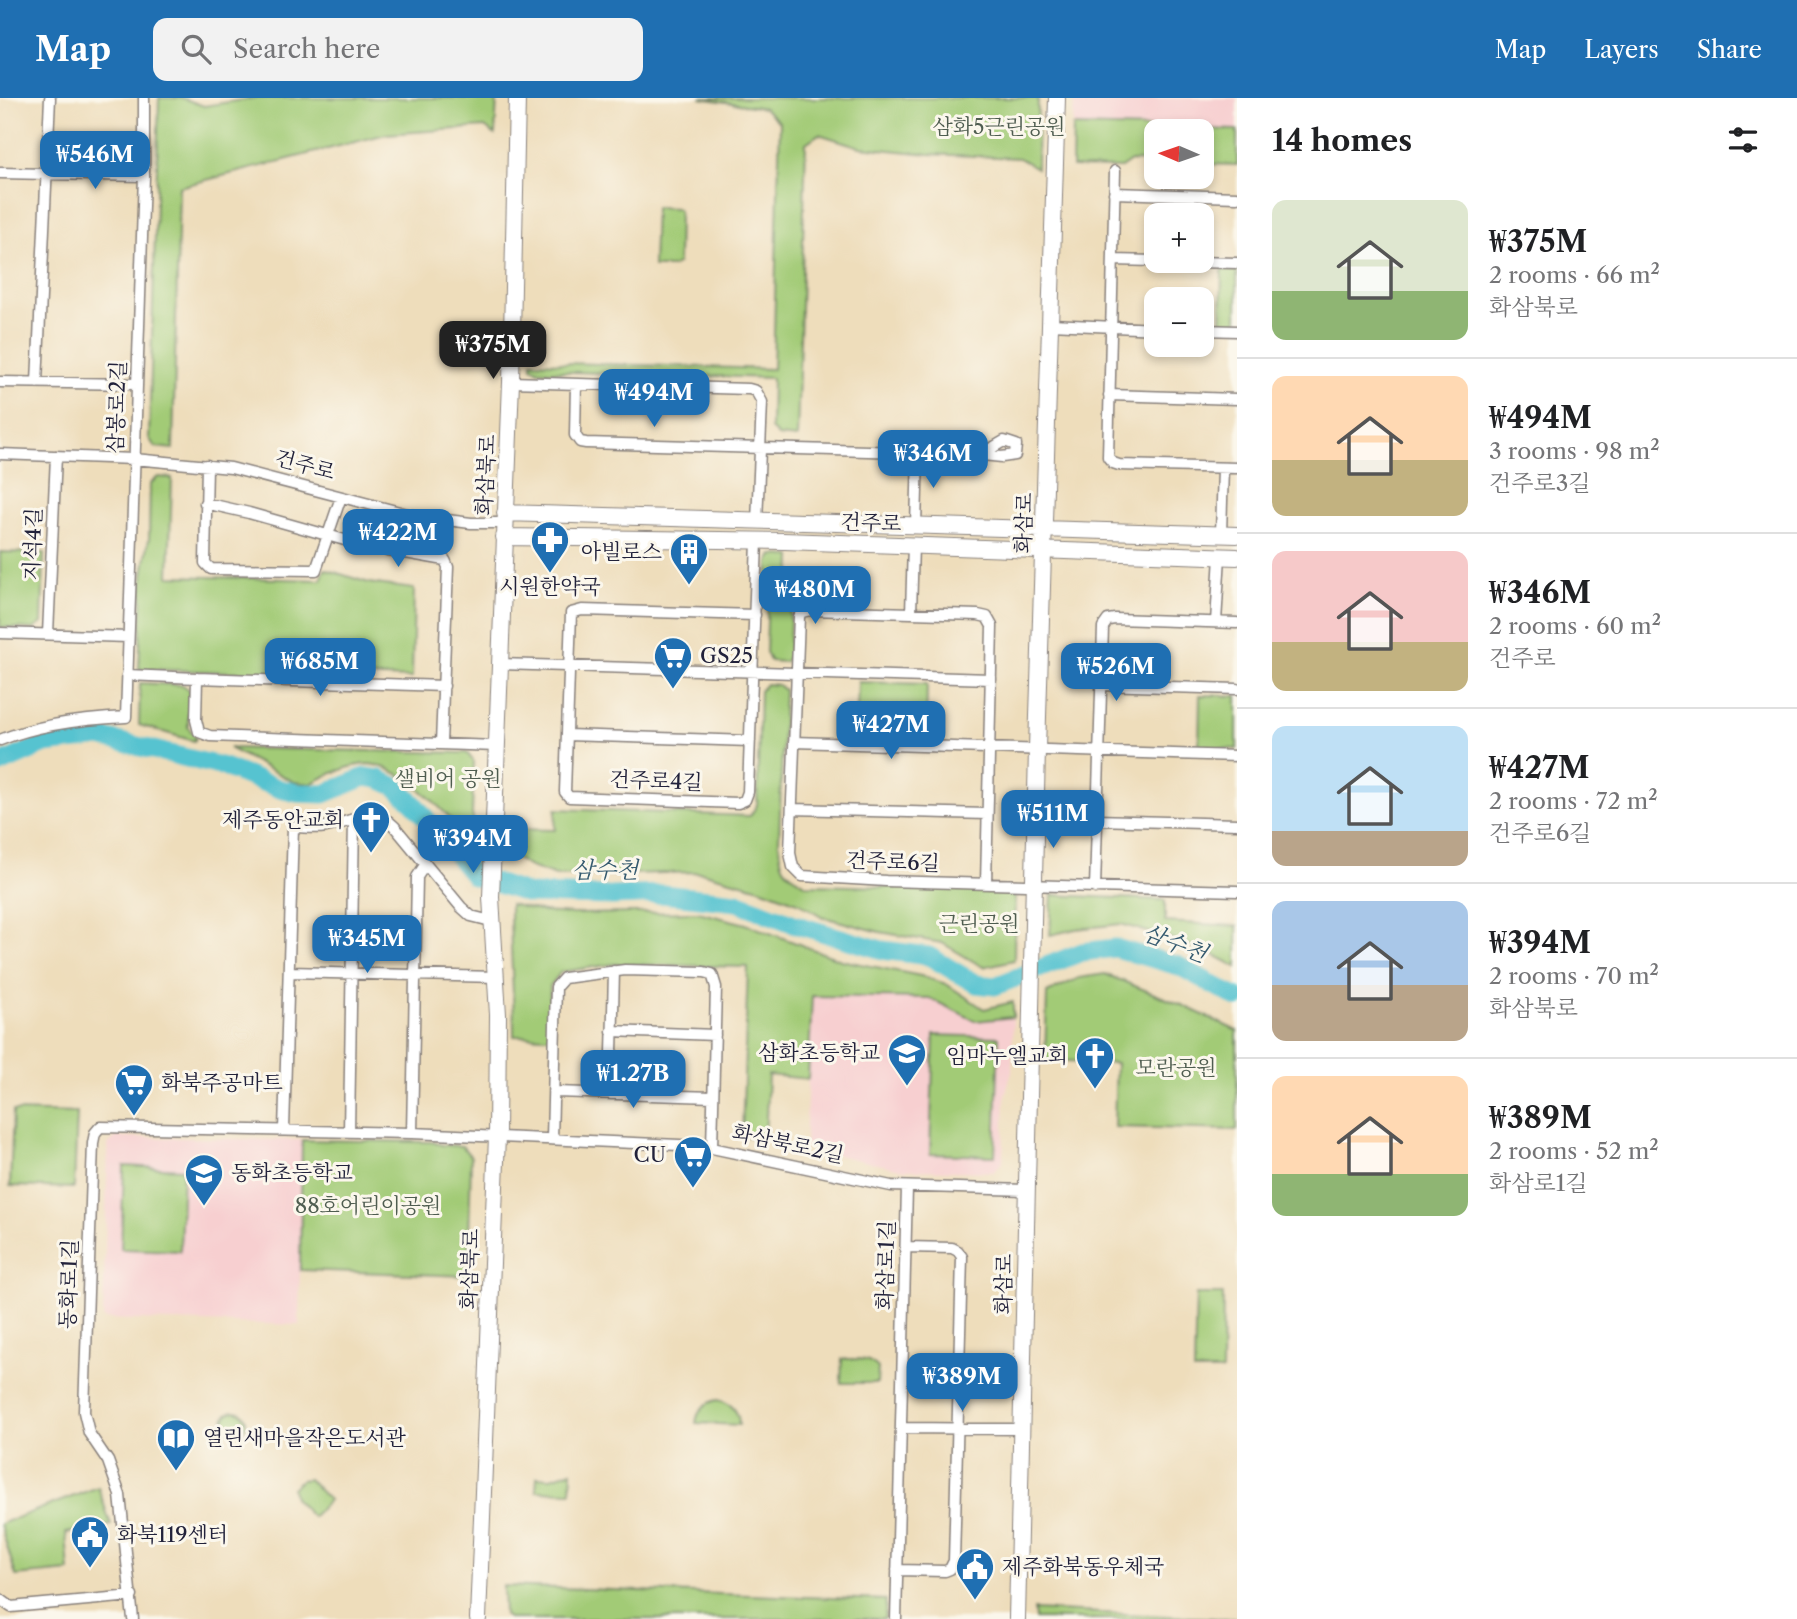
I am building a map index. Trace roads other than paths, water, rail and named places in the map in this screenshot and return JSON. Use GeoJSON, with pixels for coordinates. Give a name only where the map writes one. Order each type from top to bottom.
{"type":"FeatureCollection","features":[{"type":"Feature","properties":{"kind":"street"},"geometry":{"type":"LineString","coordinates":[[37,383],[50,98]]}},
{"type":"Feature","properties":{"kind":"street","name":"삼봉로2길"},"geometry":{"type":"LineString","coordinates":[[0,740],[17,733],[58,725],[91,719],[126,717],[145,98]]}},
{"type":"Feature","properties":{"kind":"street","name":"화삼북로"},"geometry":{"type":"LineString","coordinates":[[478,1619],[497,1136],[497,977],[491,897],[511,382],[517,98]]}},
{"type":"Feature","properties":{"kind":"street","name":"화삼로"},"geometry":{"type":"LineString","coordinates":[[1017,1619],[1037,749],[1057,98]]}},
{"type":"Feature","properties":{"kind":"street"},"geometry":{"type":"LineString","coordinates":[[1115,171],[1108,457],[1113,463],[1237,468]]}},
{"type":"Feature","properties":{"kind":"street"},"geometry":{"type":"LineString","coordinates":[[0,173],[144,176]]}},
{"type":"Feature","properties":{"kind":"street"},"geometry":{"type":"LineString","coordinates":[[1114,194],[1237,197]]}},
{"type":"Feature","properties":{"kind":"street"},"geometry":{"type":"LineString","coordinates":[[1113,260],[1237,263]]}},
{"type":"Feature","properties":{"kind":"street"},"geometry":{"type":"LineString","coordinates":[[1051,324],[1144,328]]}},
{"type":"Feature","properties":{"kind":"street"},"geometry":{"type":"LineString","coordinates":[[1214,330],[1237,331]]}},
{"type":"Feature","properties":{"kind":"street"},"geometry":{"type":"LineString","coordinates":[[0,382],[137,384]]}},
{"type":"Feature","properties":{"kind":"street"},"geometry":{"type":"LineString","coordinates":[[511,382],[753,390],[761,397],[757,522]]}},
{"type":"Feature","properties":{"kind":"street"},"geometry":{"type":"LineString","coordinates":[[576,384],[575,435],[580,442],[973,454]]}},
{"type":"Feature","properties":{"kind":"street"},"geometry":{"type":"LineString","coordinates":[[1109,395],[1237,399]]}},
{"type":"Feature","properties":{"kind":"street","name":"건주로"},"geometry":{"type":"LineString","coordinates":[[0,453],[207,465],[262,475],[381,509],[584,538],[1237,556]]}},
{"type":"Feature","properties":{"kind":"street"},"geometry":{"type":"LineString","coordinates":[[916,526],[918,453]]}},
{"type":"Feature","properties":{"kind":"street","name":"지석4길"},"geometry":{"type":"LineString","coordinates":[[48,634],[56,456]]}},
{"type":"Feature","properties":{"kind":"street"},"geometry":{"type":"LineString","coordinates":[[207,465],[205,563],[211,569],[313,571],[319,566],[341,497]]}},
{"type":"Feature","properties":{"kind":"street"},"geometry":{"type":"LineString","coordinates":[[1223,468],[1229,534]]}},
{"type":"Feature","properties":{"kind":"street"},"geometry":{"type":"LineString","coordinates":[[205,503],[376,548],[445,560],[448,567],[441,743]]}},
{"type":"Feature","properties":{"kind":"street"},"geometry":{"type":"LineString","coordinates":[[584,538],[566,533],[560,527],[631,517]]}},
{"type":"Feature","properties":{"kind":"street","name":"건주로"},"geometry":{"type":"LineString","coordinates":[[504,525],[631,517],[1229,534]]}},
{"type":"Feature","properties":{"kind":"street","name":"건주로4길"},"geometry":{"type":"LineString","coordinates":[[755,615],[576,610],[571,613],[565,792],[569,797],[742,802],[748,792],[753,674],[755,615],[757,541]]}},
{"type":"Feature","properties":{"kind":"street"},"geometry":{"type":"LineString","coordinates":[[911,612],[913,545]]}},
{"type":"Feature","properties":{"kind":"street"},"geometry":{"type":"LineString","coordinates":[[1216,622],[1220,556]]}},
{"type":"Feature","properties":{"kind":"street","name":"건주로6길"},"geometry":{"type":"LineString","coordinates":[[805,610],[986,617],[992,626],[986,884],[807,878],[798,873],[791,861],[797,674],[799,617],[805,610]]}},
{"type":"Feature","properties":{"kind":"street"},"geometry":{"type":"LineString","coordinates":[[1095,888],[1103,627],[1108,620],[1237,623]]}},
{"type":"Feature","properties":{"kind":"street"},"geometry":{"type":"LineString","coordinates":[[0,633],[128,637]]}},
{"type":"Feature","properties":{"kind":"street"},"geometry":{"type":"LineString","coordinates":[[499,664],[753,674],[990,679]]}},
{"type":"Feature","properties":{"kind":"street"},"geometry":{"type":"LineString","coordinates":[[127,675],[444,686]]}},
{"type":"Feature","properties":{"kind":"street"},"geometry":{"type":"LineString","coordinates":[[197,678],[196,725],[199,732],[206,736],[497,746]]}},
{"type":"Feature","properties":{"kind":"street"},"geometry":{"type":"LineString","coordinates":[[1101,685],[1237,689]]}},
{"type":"Feature","properties":{"kind":"street","name":"건주로4길"},"geometry":{"type":"LineString","coordinates":[[566,735],[750,741]]}},
{"type":"Feature","properties":{"kind":"street"},"geometry":{"type":"LineString","coordinates":[[794,742],[1237,756]]}},
{"type":"Feature","properties":{"kind":"street"},"geometry":{"type":"LineString","coordinates":[[792,809],[987,814]]}},
{"type":"Feature","properties":{"kind":"street"},"geometry":{"type":"LineString","coordinates":[[284,1130],[293,827],[327,827],[373,815],[388,820],[471,915],[491,920]]}},
{"type":"Feature","properties":{"kind":"street"},"geometry":{"type":"LineString","coordinates":[[349,1132],[355,818]]}},
{"type":"Feature","properties":{"kind":"street"},"geometry":{"type":"LineString","coordinates":[[1096,820],[1237,824]]}},
{"type":"Feature","properties":{"kind":"street"},"geometry":{"type":"LineString","coordinates":[[412,1133],[417,877],[425,865]]}},
{"type":"Feature","properties":{"kind":"street"},"geometry":{"type":"LineString","coordinates":[[986,884],[1237,891]]}},
{"type":"Feature","properties":{"kind":"street"},"geometry":{"type":"LineString","coordinates":[[611,1094],[614,971]]}},
{"type":"Feature","properties":{"kind":"street"},"geometry":{"type":"LineString","coordinates":[[552,1139],[556,987],[559,982],[564,978],[614,971],[712,974],[716,987],[712,1148]]}},
{"type":"Feature","properties":{"kind":"street"},"geometry":{"type":"LineString","coordinates":[[289,972],[497,977]]}},
{"type":"Feature","properties":{"kind":"street"},"geometry":{"type":"LineString","coordinates":[[612,1031],[715,1035]]}},
{"type":"Feature","properties":{"kind":"street"},"geometry":{"type":"LineString","coordinates":[[555,1092],[713,1097]]}},
{"type":"Feature","properties":{"kind":"street","name":"동화로1길"},"geometry":{"type":"LineString","coordinates":[[133,1619],[117,1481],[108,1461],[89,1433],[84,1412],[93,1143],[100,1126],[497,1136]]}},
{"type":"Feature","properties":{"kind":"street","name":"화삼북로2길"},"geometry":{"type":"LineString","coordinates":[[497,1136],[712,1148],[907,1188],[1028,1190]]}},
{"type":"Feature","properties":{"kind":"street","name":"화삼로1길"},"geometry":{"type":"LineString","coordinates":[[896,1619],[907,1188]]}},
{"type":"Feature","properties":{"kind":"street"},"geometry":{"type":"LineString","coordinates":[[897,1570],[944,1572],[950,1569],[954,1561],[961,1257],[952,1248],[906,1247]]}},
{"type":"Feature","properties":{"kind":"street"},"geometry":{"type":"LineString","coordinates":[[901,1428],[1022,1429]]}},
{"type":"Feature","properties":{"kind":"street"},"geometry":{"type":"LineString","coordinates":[[0,1598],[11,1607],[131,1596]]}},
{"type":"Feature","properties":{"kind":"waterway","name":"삼수천"},"geometry":{"type":"LineString","coordinates":[[0,764],[45,744],[100,737],[224,767],[297,793],[324,794],[365,777],[379,779],[396,787],[414,804],[474,876],[529,894],[662,894],[737,902],[797,925],[882,950],[929,956],[976,984],[995,986],[1082,952],[1115,948],[1179,966],[1237,998]]}},
{"type":"Feature","properties":{"kind":"place","name":"시원한약국"},"geometry":{"type":"Point","coordinates":[550,574]}},
{"type":"Feature","properties":{"kind":"place","name":"아빌로스"},"geometry":{"type":"Point","coordinates":[689,586]}},
{"type":"Feature","properties":{"kind":"place","name":"GS25"},"geometry":{"type":"Point","coordinates":[673,690]}},
{"type":"Feature","properties":{"kind":"place","name":"제주동안교회"},"geometry":{"type":"Point","coordinates":[371,854]}},
{"type":"Feature","properties":{"kind":"place","name":"삼화초등학교"},"geometry":{"type":"Point","coordinates":[907,1087]}},
{"type":"Feature","properties":{"kind":"place","name":"임마누엘교회"},"geometry":{"type":"Point","coordinates":[1095,1090]}},
{"type":"Feature","properties":{"kind":"place","name":"화북주공마트"},"geometry":{"type":"Point","coordinates":[134,1117]}},
{"type":"Feature","properties":{"kind":"place","name":"CU"},"geometry":{"type":"Point","coordinates":[693,1189]}},
{"type":"Feature","properties":{"kind":"place","name":"동화초등학교"},"geometry":{"type":"Point","coordinates":[204,1207]}},
{"type":"Feature","properties":{"kind":"place","name":"열린새마을작은도서관"},"geometry":{"type":"Point","coordinates":[176,1472]}},
{"type":"Feature","properties":{"kind":"place","name":"화북119센터"},"geometry":{"type":"Point","coordinates":[90,1569]}},
{"type":"Feature","properties":{"kind":"place","name":"제주화북동우체국"},"geometry":{"type":"Point","coordinates":[975,1601]}},
{"type":"Feature","properties":{"kind":"park label","name":"삼화5근린공원"},"geometry":{"type":"Point","coordinates":[999,127]}},
{"type":"Feature","properties":{"kind":"park label","name":"샐비어 공원"},"geometry":{"type":"Point","coordinates":[448,779]}},
{"type":"Feature","properties":{"kind":"park label","name":"근린공원"},"geometry":{"type":"Point","coordinates":[979,924]}},
{"type":"Feature","properties":{"kind":"park label","name":"모란공원"},"geometry":{"type":"Point","coordinates":[1176,1068]}},
{"type":"Feature","properties":{"kind":"park label","name":"88호어린이공원"},"geometry":{"type":"Point","coordinates":[368,1206]}}]}
